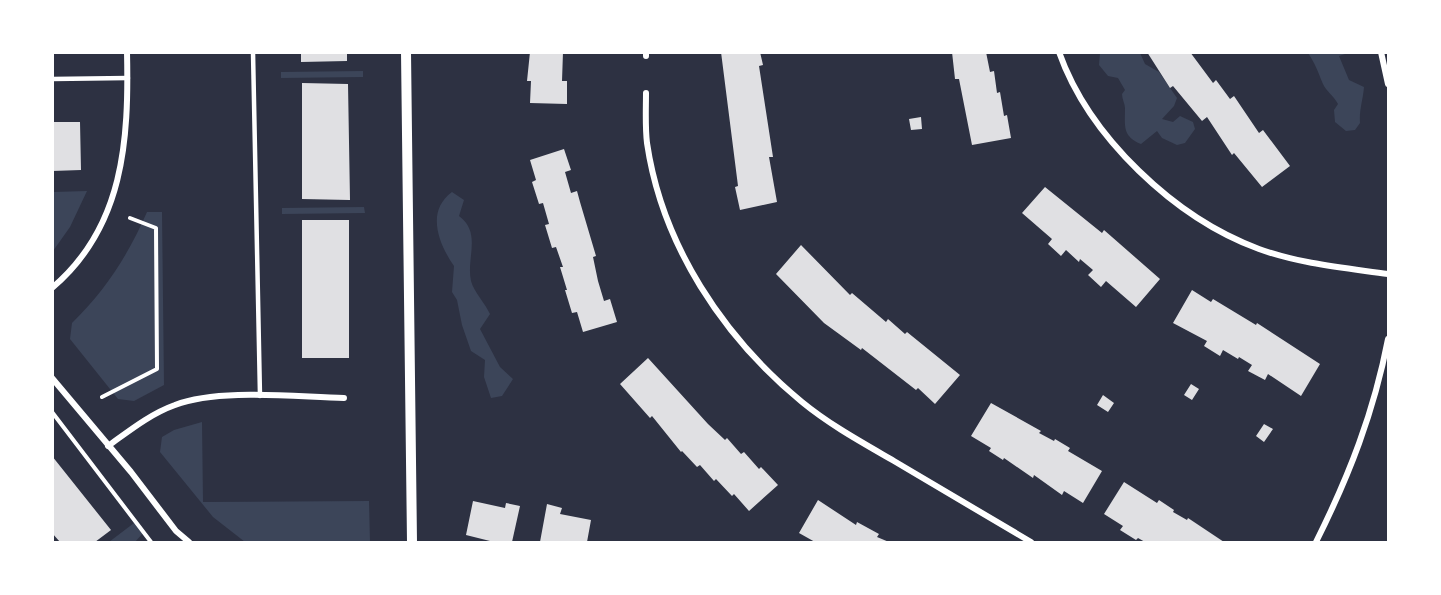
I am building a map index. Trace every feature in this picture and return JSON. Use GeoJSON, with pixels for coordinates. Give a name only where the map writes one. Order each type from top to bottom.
{"type":"FeatureCollection","features":[{"type":"Feature","properties":{"kind":"street"},"geometry":{"type":"LineString","coordinates":[[52,288],[73,271],[91,245],[113,197],[126,136],[127,52]]}},
{"type":"Feature","properties":{"kind":"street"},"geometry":{"type":"LineString","coordinates":[[405,52],[412,543]]}},
{"type":"Feature","properties":{"kind":"street"},"geometry":{"type":"LineString","coordinates":[[1059,52],[1065,70],[1093,116],[1128,162],[1167,195],[1213,227],[1258,249],[1302,261],[1389,274]]}},
{"type":"Feature","properties":{"kind":"street"},"geometry":{"type":"LineString","coordinates":[[1381,52],[1389,84]]}},
{"type":"Feature","properties":{"kind":"street"},"geometry":{"type":"LineString","coordinates":[[646,93],[647,141],[656,184],[674,235],[697,281],[728,328],[765,369],[803,404],[850,435],[1031,543]]}},
{"type":"Feature","properties":{"kind":"street"},"geometry":{"type":"LineString","coordinates":[[1316,543],[1361,444],[1378,390],[1389,339]]}},
{"type":"Feature","properties":{"kind":"street"},"geometry":{"type":"LineString","coordinates":[[52,378],[176,531],[189,543]]}},
{"type":"Feature","properties":{"kind":"street"},"geometry":{"type":"LineString","coordinates":[[108,446],[154,414],[199,398],[260,396],[344,398]]}},
{"type":"Feature","properties":{"kind":"lane"},"geometry":{"type":"LineString","coordinates":[[253,52],[260,396]]}},
{"type":"Feature","properties":{"kind":"lane"},"geometry":{"type":"LineString","coordinates":[[52,79],[128,78]]}},
{"type":"Feature","properties":{"kind":"path"},"geometry":{"type":"LineString","coordinates":[[102,397],[157,369],[156,228],[130,218]]}},
{"type":"Feature","properties":{"kind":"path"},"geometry":{"type":"LineString","coordinates":[[52,412],[151,543]]}},
{"type":"Feature","properties":{"kind":"shaded area"},"geometry":{"type":"Polygon","coordinates":[[[1100,53],[1140,53],[1145,64],[1159,72],[1177,98],[1174,106],[1162,119],[1173,122],[1180,116],[1193,122],[1195,129],[1185,143],[1177,145],[1162,138],[1157,131],[1141,144],[1130,138],[1125,125],[1125,106],[1122,94],[1125,90],[1118,78],[1108,76],[1099,65],[1100,53]]]}},
{"type":"Feature","properties":{"kind":"shaded area"},"geometry":{"type":"Polygon","coordinates":[[[1308,53],[1348,53],[1339,56],[1349,80],[1364,87],[1360,123],[1355,130],[1346,131],[1335,122],[1334,110],[1338,104],[1324,87],[1308,53]]]}},
{"type":"Feature","properties":{"kind":"shaded area"},"geometry":{"type":"Polygon","coordinates":[[[363,71],[363,77],[281,78],[281,72],[363,71]]]}},
{"type":"Feature","properties":{"kind":"shaded area"},"geometry":{"type":"Polygon","coordinates":[[[87,191],[70,227],[53,251],[53,192],[87,191]]]}},
{"type":"Feature","properties":{"kind":"shaded area"},"geometry":{"type":"Polygon","coordinates":[[[452,192],[464,200],[459,216],[466,223],[472,238],[471,281],[490,314],[480,329],[500,367],[513,379],[502,396],[491,398],[484,377],[485,360],[471,351],[457,300],[452,292],[454,266],[439,237],[437,218],[439,208],[452,192]]]}},
{"type":"Feature","properties":{"kind":"shaded area"},"geometry":{"type":"Polygon","coordinates":[[[364,207],[365,213],[282,214],[282,208],[364,207]]]}},
{"type":"Feature","properties":{"kind":"shaded area"},"geometry":{"type":"Polygon","coordinates":[[[147,212],[162,212],[164,385],[134,401],[118,399],[70,339],[72,323],[115,271],[147,212]]]}},
{"type":"Feature","properties":{"kind":"shaded area"},"geometry":{"type":"Polygon","coordinates":[[[202,422],[203,502],[369,501],[370,542],[245,542],[213,517],[160,452],[162,437],[174,430],[202,422]]]}},
{"type":"Feature","properties":{"kind":"shaded area"},"geometry":{"type":"Polygon","coordinates":[[[134,523],[143,533],[135,542],[109,542],[134,523]]]}},
{"type":"Feature","properties":{"kind":"building"},"geometry":{"type":"Polygon","coordinates":[[[301,52],[347,52],[347,61],[301,62],[301,52]]]}},
{"type":"Feature","properties":{"kind":"building"},"geometry":{"type":"Polygon","coordinates":[[[530,52],[563,52],[562,81],[567,81],[567,104],[530,103],[531,81],[527,81],[530,52]]]}},
{"type":"Feature","properties":{"kind":"building"},"geometry":{"type":"Polygon","coordinates":[[[721,52],[760,52],[763,65],[759,66],[773,157],[769,157],[777,202],[740,210],[735,187],[738,186],[721,52]]]}},
{"type":"Feature","properties":{"kind":"building"},"geometry":{"type":"Polygon","coordinates":[[[952,52],[986,52],[990,72],[994,71],[997,93],[1000,92],[1004,116],[1007,115],[1011,138],[972,145],[959,79],[955,79],[952,52]]]}},
{"type":"Feature","properties":{"kind":"building"},"geometry":{"type":"Polygon","coordinates":[[[1147,52],[1190,52],[1213,83],[1216,80],[1230,99],[1234,96],[1259,133],[1263,130],[1290,166],[1262,187],[1234,153],[1232,155],[1207,117],[1202,121],[1173,86],[1170,88],[1147,52]]]}},
{"type":"Feature","properties":{"kind":"building"},"geometry":{"type":"Polygon","coordinates":[[[302,83],[348,84],[350,200],[302,199],[302,83]]]}},
{"type":"Feature","properties":{"kind":"building"},"geometry":{"type":"Polygon","coordinates":[[[921,117],[922,129],[911,130],[909,119],[921,117]]]}},
{"type":"Feature","properties":{"kind":"building"},"geometry":{"type":"Polygon","coordinates":[[[52,122],[80,122],[81,170],[52,171],[52,122]]]}},
{"type":"Feature","properties":{"kind":"building"},"geometry":{"type":"Polygon","coordinates":[[[564,149],[571,170],[565,172],[571,193],[577,191],[596,256],[593,257],[604,301],[610,299],[617,322],[583,332],[577,312],[572,313],[560,267],[563,267],[556,247],[552,248],[545,225],[549,224],[543,203],[539,204],[532,182],[536,180],[530,160],[564,149]]]}},
{"type":"Feature","properties":{"kind":"building"},"geometry":{"type":"Polygon","coordinates":[[[1045,187],[1102,233],[1104,230],[1160,279],[1136,307],[1106,281],[1101,287],[1088,275],[1093,270],[1080,259],[1079,262],[1066,250],[1061,256],[1048,244],[1052,239],[1022,213],[1045,187]]]}},
{"type":"Feature","properties":{"kind":"building"},"geometry":{"type":"Polygon","coordinates":[[[302,220],[349,220],[349,358],[302,358],[302,220]]]}},
{"type":"Feature","properties":{"kind":"building"},"geometry":{"type":"Polygon","coordinates":[[[801,245],[850,295],[852,293],[886,322],[888,319],[905,334],[907,332],[960,375],[935,404],[918,388],[916,390],[862,348],[861,350],[824,323],[776,274],[801,245]]]}},
{"type":"Feature","properties":{"kind":"building"},"geometry":{"type":"Polygon","coordinates":[[[1192,290],[1211,302],[1213,299],[1256,325],[1257,323],[1320,364],[1301,396],[1268,374],[1265,380],[1248,371],[1252,365],[1239,357],[1238,359],[1223,350],[1220,356],[1204,346],[1207,341],[1173,323],[1192,290]]]}},
{"type":"Feature","properties":{"kind":"building"},"geometry":{"type":"Polygon","coordinates":[[[648,358],[708,424],[725,440],[727,438],[741,454],[744,452],[778,485],[749,511],[734,494],[732,496],[700,465],[697,467],[681,452],[652,416],[650,418],[620,384],[648,358]]]}},
{"type":"Feature","properties":{"kind":"building"},"geometry":{"type":"Polygon","coordinates":[[[1191,384],[1199,389],[1192,400],[1184,395],[1191,384]]]}},
{"type":"Feature","properties":{"kind":"building"},"geometry":{"type":"Polygon","coordinates":[[[1103,395],[1114,403],[1108,412],[1097,405],[1103,395]]]}},
{"type":"Feature","properties":{"kind":"building"},"geometry":{"type":"Polygon","coordinates":[[[991,403],[1041,431],[1039,433],[1070,448],[1068,451],[1102,471],[1083,503],[1064,491],[1062,495],[1034,475],[1033,478],[1004,458],[1003,460],[989,451],[991,448],[971,436],[991,403]]]}},
{"type":"Feature","properties":{"kind":"building"},"geometry":{"type":"Polygon","coordinates":[[[1264,424],[1273,429],[1264,442],[1256,436],[1264,424]]]}},
{"type":"Feature","properties":{"kind":"building"},"geometry":{"type":"Polygon","coordinates":[[[52,456],[111,530],[95,542],[60,542],[52,533],[52,456]]]}},
{"type":"Feature","properties":{"kind":"building"},"geometry":{"type":"Polygon","coordinates":[[[1124,482],[1157,503],[1159,500],[1174,510],[1173,512],[1187,520],[1188,518],[1224,542],[1145,542],[1138,538],[1136,540],[1120,530],[1123,526],[1104,514],[1124,482]]]}},
{"type":"Feature","properties":{"kind":"building"},"geometry":{"type":"Polygon","coordinates":[[[818,500],[856,525],[857,522],[879,534],[877,537],[889,542],[815,542],[799,533],[818,500]]]}},
{"type":"Feature","properties":{"kind":"building"},"geometry":{"type":"Polygon","coordinates":[[[473,501],[505,508],[506,503],[520,506],[512,542],[494,542],[466,535],[473,501]]]}},
{"type":"Feature","properties":{"kind":"building"},"geometry":{"type":"Polygon","coordinates":[[[547,504],[562,508],[560,514],[591,520],[587,542],[540,542],[547,504]]]}}]}
